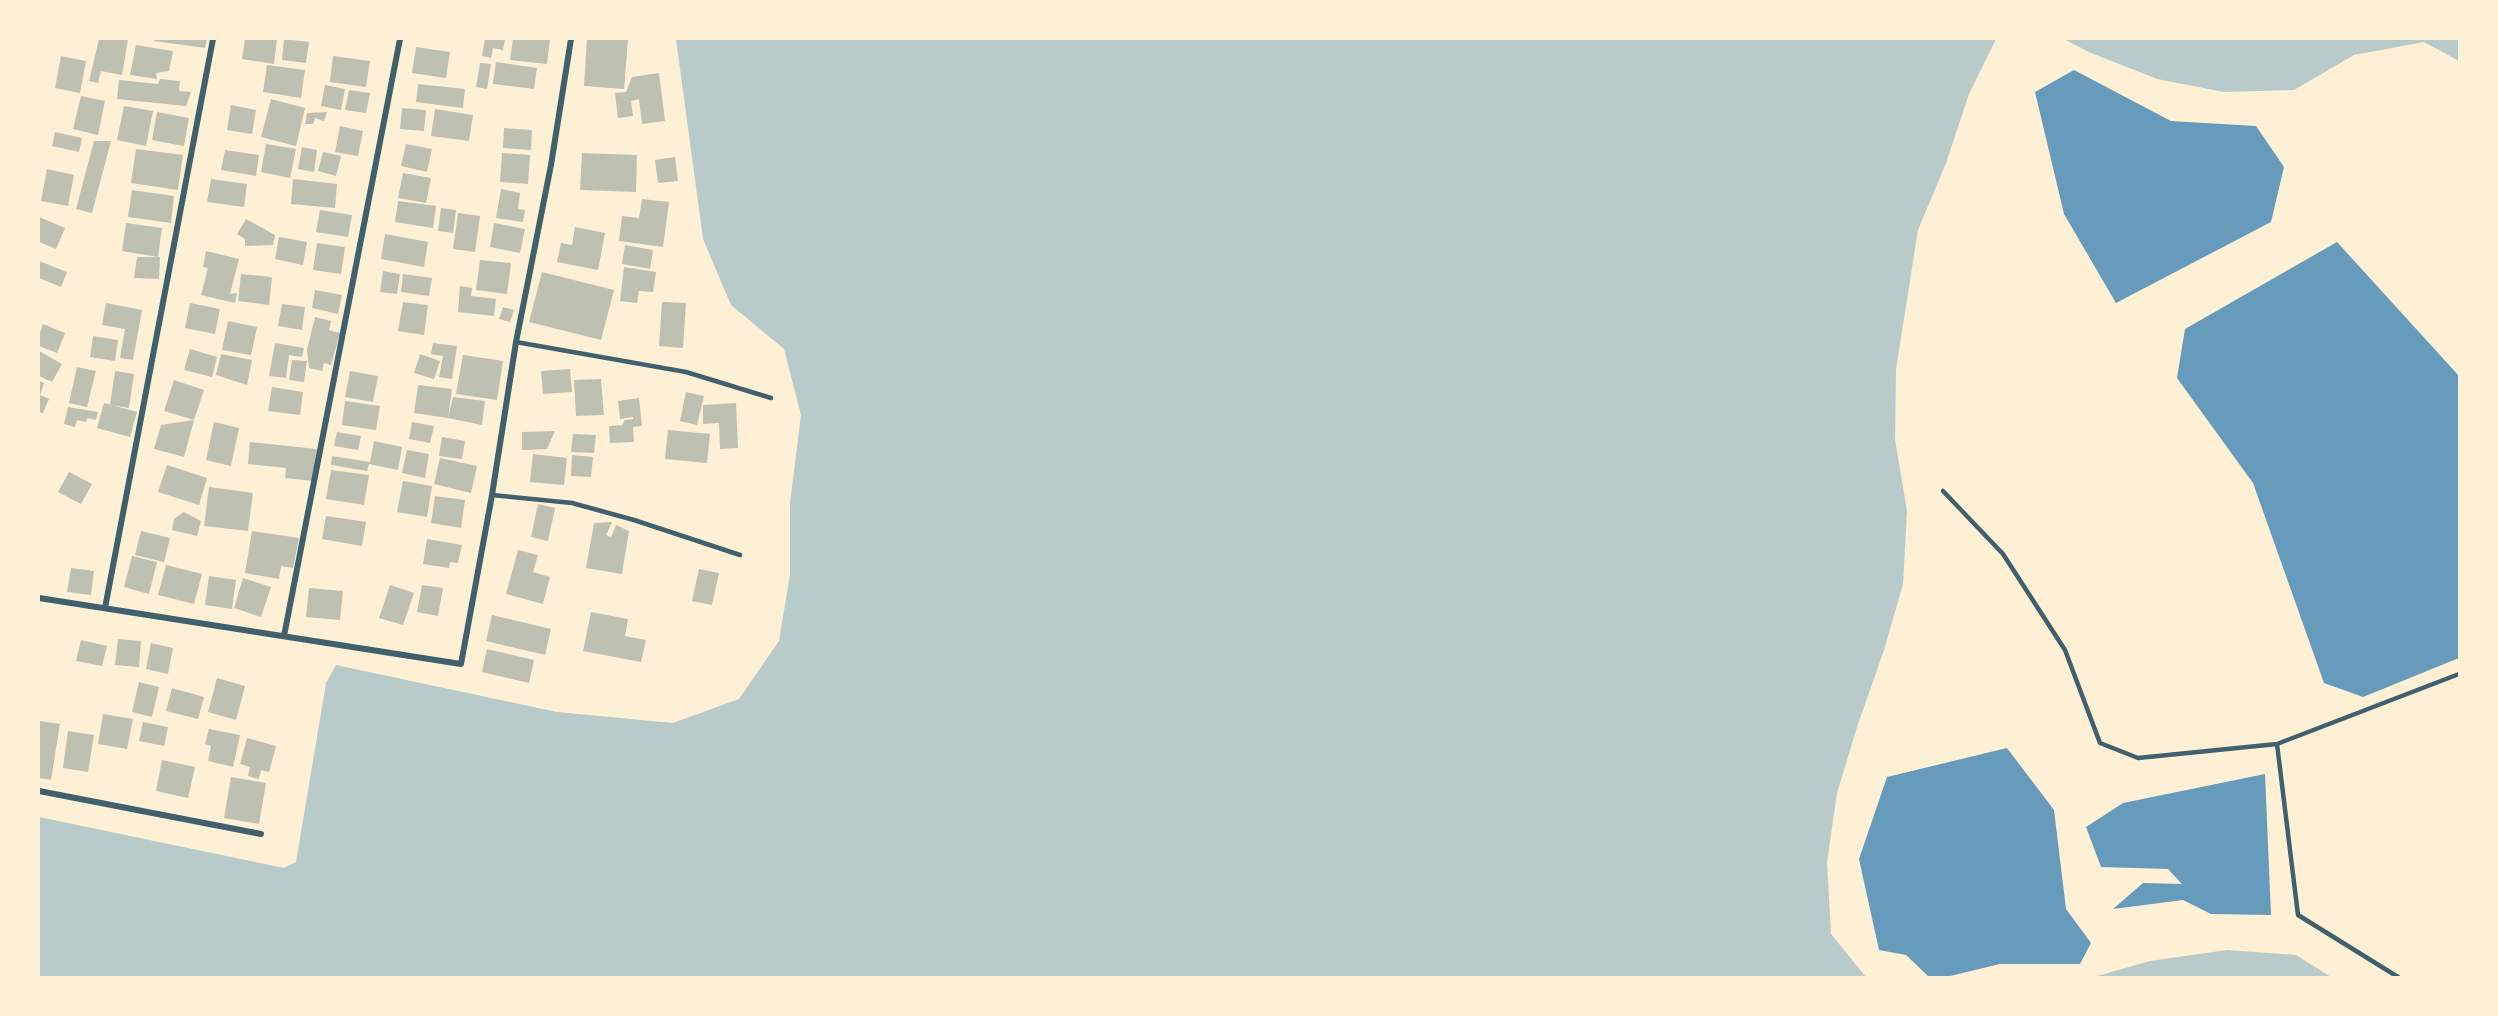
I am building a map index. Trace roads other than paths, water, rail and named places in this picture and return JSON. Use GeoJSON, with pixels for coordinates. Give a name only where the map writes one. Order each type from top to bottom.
{"type":"FeatureCollection","features":[{"type":"Feature","properties":{"kind":"street"},"geometry":{"type":"LineString","coordinates":[[105,608],[213,39]]}},
{"type":"Feature","properties":{"kind":"street"},"geometry":{"type":"LineString","coordinates":[[284,636],[400,39]]}},
{"type":"Feature","properties":{"kind":"street"},"geometry":{"type":"LineString","coordinates":[[39,598],[461,664],[492,495],[516,342],[551,165],[571,39]]}},
{"type":"Feature","properties":{"kind":"street"},"geometry":{"type":"LineString","coordinates":[[39,791],[261,834]]}},
{"type":"Feature","properties":{"kind":"lane"},"geometry":{"type":"LineString","coordinates":[[516,342],[686,372],[771,398]]}},
{"type":"Feature","properties":{"kind":"lane"},"geometry":{"type":"LineString","coordinates":[[1943,491],[2003,555],[2065,650],[2100,743],[2138,758],[2277,744],[2459,674]]}},
{"type":"Feature","properties":{"kind":"lane"},"geometry":{"type":"LineString","coordinates":[[492,495],[572,503],[634,520],[740,555]]}},
{"type":"Feature","properties":{"kind":"lane"},"geometry":{"type":"LineString","coordinates":[[2277,744],[2298,915],[2398,977]]}},
{"type":"Feature","properties":{"kind":"water"},"geometry":{"type":"Polygon","coordinates":[[[2074,70],[2171,121],[2256,126],[2284,167],[2271,222],[2116,303],[2064,214],[2035,92],[2074,70]]]}},
{"type":"Feature","properties":{"kind":"water"},"geometry":{"type":"Polygon","coordinates":[[[2337,242],[2459,376],[2459,658],[2363,697],[2324,683],[2253,483],[2177,378],[2185,329],[2337,242]]]}},
{"type":"Feature","properties":{"kind":"water"},"geometry":{"type":"Polygon","coordinates":[[[2007,748],[2054,810],[2066,909],[2091,943],[2080,964],[2000,964],[1946,977],[1929,977],[1906,955],[1879,950],[1859,859],[1887,777],[2007,748]]]}},
{"type":"Feature","properties":{"kind":"water"},"geometry":{"type":"Polygon","coordinates":[[[2265,774],[2271,915],[2211,914],[2183,900],[2113,909],[2143,883],[2182,884],[2168,869],[2101,867],[2086,827],[2123,803],[2265,774]]]}}]}
